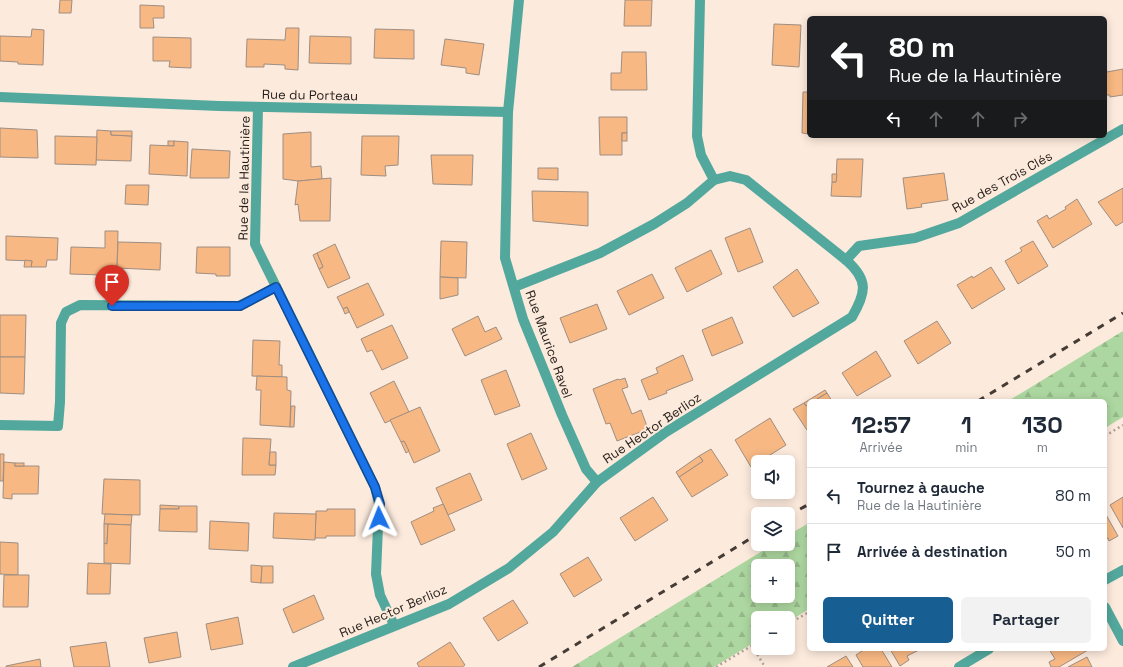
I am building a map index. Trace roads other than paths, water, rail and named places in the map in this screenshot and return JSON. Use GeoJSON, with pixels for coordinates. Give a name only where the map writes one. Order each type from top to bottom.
{"type":"FeatureCollection","features":[{"type":"Feature","properties":{"kind":"street"},"geometry":{"type":"LineString","coordinates":[[508,112],[519,0]]}},
{"type":"Feature","properties":{"kind":"street"},"geometry":{"type":"LineString","coordinates":[[514,287],[600,253],[654,224],[687,203],[714,180],[701,155],[697,136],[700,0]]}},
{"type":"Feature","properties":{"kind":"street","name":"Rue du Porteau"},"geometry":{"type":"LineString","coordinates":[[0,97],[258,107],[508,112]]}},
{"type":"Feature","properties":{"kind":"street","name":"Rue de la Hautinière"},"geometry":{"type":"LineString","coordinates":[[258,107],[255,244],[375,487],[380,504],[376,574],[380,595],[394,625]]}},
{"type":"Feature","properties":{"kind":"street","name":"Rue Maurice Ravel"},"geometry":{"type":"LineString","coordinates":[[508,112],[505,258],[523,319],[562,415],[586,469],[597,482]]}},
{"type":"Feature","properties":{"kind":"street","name":"Rue des Trois Clés"},"geometry":{"type":"LineString","coordinates":[[846,260],[859,246],[915,238],[959,223],[1123,129]]}},
{"type":"Feature","properties":{"kind":"street","name":"Rue Hector Berlioz"},"geometry":{"type":"LineString","coordinates":[[293,667],[449,604],[509,568],[553,532],[597,482],[666,432],[852,317],[861,302],[864,288],[856,269],[746,180],[730,176],[714,180]]}},
{"type":"Feature","properties":{"kind":"street"},"geometry":{"type":"LineString","coordinates":[[0,425],[58,426],[60,402],[61,323],[66,312],[80,305],[240,306],[276,287]]}},
{"type":"Feature","properties":{"kind":"street"},"geometry":{"type":"LineString","coordinates":[[1107,579],[1123,570]]}},
{"type":"Feature","properties":{"kind":"street"},"geometry":{"type":"LineString","coordinates":[[1107,611],[1123,641]]}},
{"type":"Feature","properties":{"kind":"street"},"geometry":{"type":"LineString","coordinates":[[959,667],[986,651]]}},
{"type":"Feature","properties":{"kind":"railway"},"geometry":{"type":"LineString","coordinates":[[981,399],[1123,313]]}},
{"type":"Feature","properties":{"kind":"railway"},"geometry":{"type":"LineString","coordinates":[[795,512],[807,505]]}},
{"type":"Feature","properties":{"kind":"railway"},"geometry":{"type":"LineString","coordinates":[[539,667],[751,538]]}}]}
